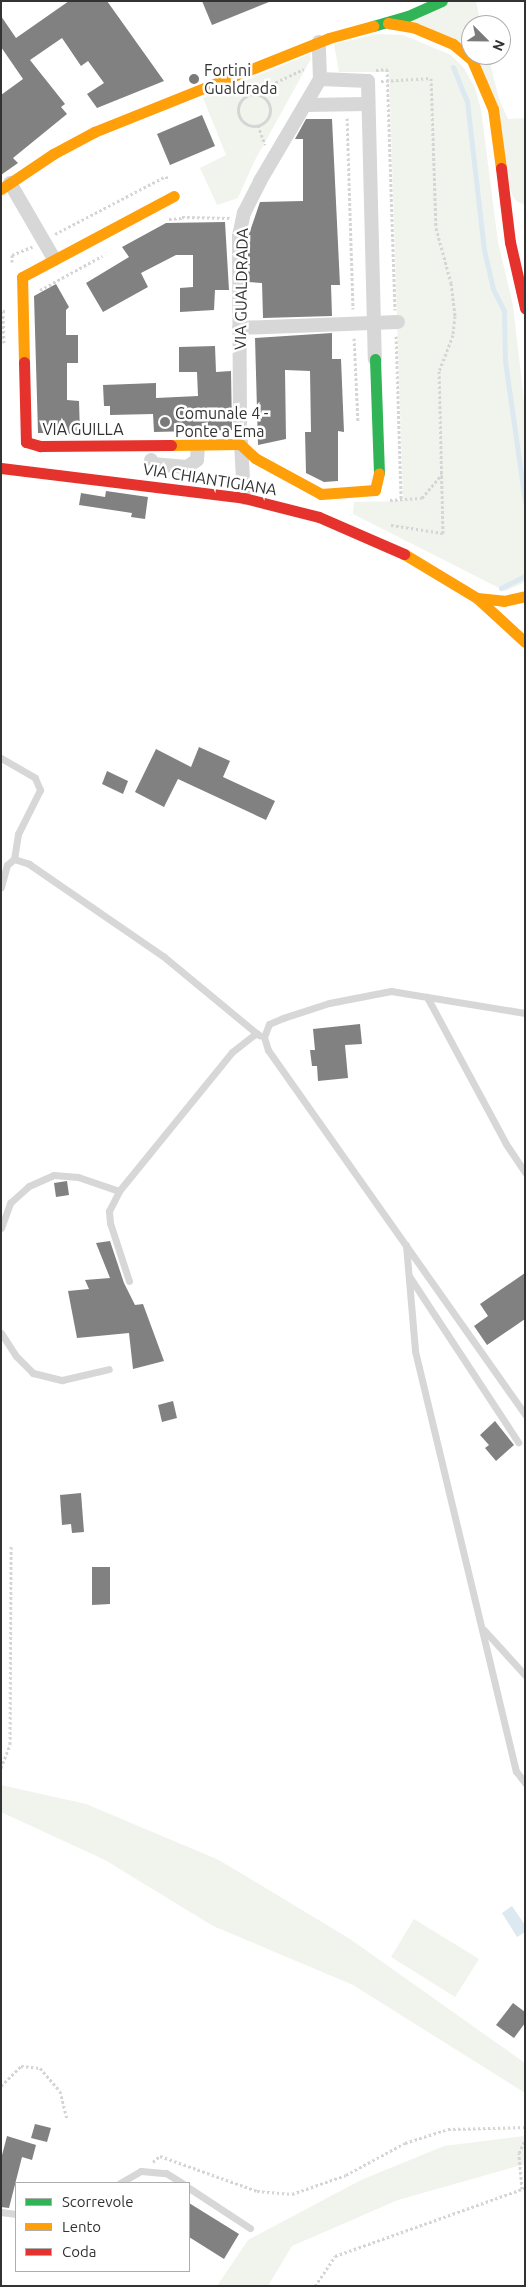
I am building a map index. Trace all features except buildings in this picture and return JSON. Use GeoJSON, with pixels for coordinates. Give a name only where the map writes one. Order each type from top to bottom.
{"type":"FeatureCollection","features":[{"type":"Feature","properties":{"kind":"street"},"geometry":{"type":"LineString","coordinates":[[54,259],[5,186],[53,154],[94,132],[319,42],[432,8],[442,1]]}},
{"type":"Feature","properties":{"kind":"street"},"geometry":{"type":"LineString","coordinates":[[381,22],[415,28],[442,39],[464,52],[480,74],[493,109],[510,242],[525,308]]}},
{"type":"Feature","properties":{"kind":"street"},"geometry":{"type":"LineString","coordinates":[[240,444],[254,458],[321,494],[375,490],[379,480],[368,81],[320,79],[319,42]]}},
{"type":"Feature","properties":{"kind":"street","name":"VIA GUALDRADA"},"geometry":{"type":"LineString","coordinates":[[244,498],[240,444],[239,328],[241,224],[260,181],[320,79]]}},
{"type":"Feature","properties":{"kind":"street"},"geometry":{"type":"LineString","coordinates":[[305,105],[368,104]]}},
{"type":"Feature","properties":{"kind":"street","name":"VIA GUILLA"},"geometry":{"type":"LineString","coordinates":[[174,196],[22,277],[26,442],[40,446],[240,444]]}},
{"type":"Feature","properties":{"kind":"street"},"geometry":{"type":"LineString","coordinates":[[239,328],[398,322]]}},
{"type":"Feature","properties":{"kind":"street"},"geometry":{"type":"LineString","coordinates":[[151,460],[152,464],[186,467],[196,460],[198,444]]}},
{"type":"Feature","properties":{"kind":"street","name":"VIA CHIANTIGIANA"},"geometry":{"type":"LineString","coordinates":[[1,468],[46,471],[244,498],[287,508],[366,535],[409,555],[477,598],[525,642]]}},
{"type":"Feature","properties":{"kind":"street"},"geometry":{"type":"LineString","coordinates":[[477,598],[504,601],[525,596]]}},
{"type":"Feature","properties":{"kind":"lane"},"geometry":{"type":"LineString","coordinates":[[1,758],[35,778],[40,790],[18,834],[14,859],[7,865],[1,887]]}},
{"type":"Feature","properties":{"kind":"lane"},"geometry":{"type":"LineString","coordinates":[[14,859],[29,864],[164,956],[256,1034],[264,1036]]}},
{"type":"Feature","properties":{"kind":"lane"},"geometry":{"type":"LineString","coordinates":[[525,1013],[391,991],[329,1003],[269,1024],[264,1036],[268,1050],[525,1414]]}},
{"type":"Feature","properties":{"kind":"lane"},"geometry":{"type":"LineString","coordinates":[[427,997],[506,1144],[525,1172]]}},
{"type":"Feature","properties":{"kind":"lane"},"geometry":{"type":"LineString","coordinates":[[128,1281],[110,1224],[109,1211],[119,1191],[232,1052],[256,1034]]}},
{"type":"Feature","properties":{"kind":"lane"},"geometry":{"type":"LineString","coordinates":[[1,1228],[10,1203],[29,1186],[54,1174],[78,1177],[119,1191]]}},
{"type":"Feature","properties":{"kind":"lane"},"geometry":{"type":"LineString","coordinates":[[406,1244],[415,1351],[484,1629],[516,1771],[525,1783]]}},
{"type":"Feature","properties":{"kind":"lane"},"geometry":{"type":"LineString","coordinates":[[409,1276],[518,1442]]}},
{"type":"Feature","properties":{"kind":"lane"},"geometry":{"type":"LineString","coordinates":[[1,1334],[16,1356],[33,1373],[62,1380],[109,1369]]}},
{"type":"Feature","properties":{"kind":"lane"},"geometry":{"type":"LineString","coordinates":[[484,1629],[525,1675]]}},
{"type":"Feature","properties":{"kind":"lane"},"geometry":{"type":"LineString","coordinates":[[122,2182],[141,2172],[166,2173],[180,2182]]}},
{"type":"Feature","properties":{"kind":"lane"},"geometry":{"type":"LineString","coordinates":[[190,2189],[250,2228]]}},
{"type":"Feature","properties":{"kind":"lane"},"geometry":{"type":"LineString","coordinates":[[1,2212],[15,2214]]}},
{"type":"Feature","properties":{"kind":"path"},"geometry":{"type":"LineString","coordinates":[[252,93],[263,96],[270,109],[266,119],[258,125],[243,122],[238,112],[243,98],[252,93],[309,66]]}},
{"type":"Feature","properties":{"kind":"path"},"geometry":{"type":"LineString","coordinates":[[368,81],[431,78],[436,228],[451,283],[455,316],[453,335],[439,371],[443,534],[380,524]]}},
{"type":"Feature","properties":{"kind":"path"},"geometry":{"type":"LineString","coordinates":[[338,115],[349,115],[353,324],[358,426]]}},
{"type":"Feature","properties":{"kind":"path"},"geometry":{"type":"LineString","coordinates":[[258,125],[265,145]]}},
{"type":"Feature","properties":{"kind":"path"},"geometry":{"type":"LineString","coordinates":[[54,235],[166,176],[182,218]]}},
{"type":"Feature","properties":{"kind":"path"},"geometry":{"type":"LineString","coordinates":[[164,220],[232,218]]}},
{"type":"Feature","properties":{"kind":"path"},"geometry":{"type":"LineString","coordinates":[[37,292],[107,253]]}},
{"type":"Feature","properties":{"kind":"path"},"geometry":{"type":"LineString","coordinates":[[381,500],[422,498],[443,474]]}},
{"type":"Feature","properties":{"kind":"path"},"geometry":{"type":"LineString","coordinates":[[1,1768],[10,1744],[11,1545]]}},
{"type":"Feature","properties":{"kind":"path"},"geometry":{"type":"LineString","coordinates":[[1,2086],[21,2066],[40,2068],[60,2091],[67,2119]]}},
{"type":"Feature","properties":{"kind":"path"},"geometry":{"type":"LineString","coordinates":[[141,2172],[160,2156],[257,2191],[292,2194],[346,2175],[405,2143],[448,2129],[525,2127]]}},
{"type":"Feature","properties":{"kind":"path"},"geometry":{"type":"LineString","coordinates":[[316,2286],[335,2256],[523,2188],[519,2153],[525,2140]]}},
{"type":"Feature","properties":{"kind":"shaded area"},"geometry":{"type":"Polygon","coordinates":[[[450,1],[476,1],[479,15],[461,15],[461,43],[411,20],[450,1]]]}},
{"type":"Feature","properties":{"kind":"shaded area"},"geometry":{"type":"Polygon","coordinates":[[[377,34],[403,35],[451,55],[464,68],[475,88],[481,109],[498,242],[513,305],[525,410],[525,582],[505,591],[353,514],[354,502],[403,501],[389,72],[339,72],[334,44],[377,34]]]}},
{"type":"Feature","properties":{"kind":"shaded area"},"geometry":{"type":"Polygon","coordinates":[[[310,54],[311,59],[254,162],[238,198],[217,205],[200,168],[226,155],[203,98],[310,54]]]}},
{"type":"Feature","properties":{"kind":"shaded area"},"geometry":{"type":"Polygon","coordinates":[[[480,65],[490,65],[499,99],[508,119],[525,118],[525,205],[516,201],[512,195],[480,65]]]}},
{"type":"Feature","properties":{"kind":"shaded area"},"geometry":{"type":"Polygon","coordinates":[[[1,1785],[86,1804],[219,1860],[350,1939],[525,2063],[525,2093],[353,1985],[213,1926],[105,1860],[1,1812],[1,1785]]]}},
{"type":"Feature","properties":{"kind":"shaded area"},"geometry":{"type":"Polygon","coordinates":[[[512,1906],[525,1925],[525,1932],[517,1937],[502,1913],[512,1906]]]}},
{"type":"Feature","properties":{"kind":"shaded area"},"geometry":{"type":"Polygon","coordinates":[[[414,1919],[479,1959],[455,1997],[391,1957],[414,1919]]]}},
{"type":"Feature","properties":{"kind":"shaded area"},"geometry":{"type":"Polygon","coordinates":[[[525,2136],[525,2164],[398,2200],[292,2246],[268,2286],[217,2286],[248,2240],[361,2180],[444,2146],[525,2136]]]}},
{"type":"Feature","properties":{"kind":"waterway"},"geometry":{"type":"LineString","coordinates":[[453,67],[467,101],[484,250],[493,289],[504,311],[505,361],[525,502]]}},
{"type":"Feature","properties":{"kind":"waterway"},"geometry":{"type":"LineString","coordinates":[[501,588],[525,576]]}},
{"type":"Feature","properties":{"kind":"traffic: fast"},"geometry":{"type":"LineString","coordinates":[[373,26],[408,16],[442,1]]}},
{"type":"Feature","properties":{"kind":"traffic: fast"},"geometry":{"type":"LineString","coordinates":[[375,359],[379,473]]}},
{"type":"Feature","properties":{"kind":"traffic: slow"},"geometry":{"type":"LineString","coordinates":[[388,23],[415,28],[453,44],[472,60],[493,109],[501,168]]}},
{"type":"Feature","properties":{"kind":"traffic: slow"},"geometry":{"type":"LineString","coordinates":[[1,189],[53,154],[94,132],[329,38],[373,26]]}},
{"type":"Feature","properties":{"kind":"traffic: slow"},"geometry":{"type":"LineString","coordinates":[[24,362],[22,277],[174,196]]}},
{"type":"Feature","properties":{"kind":"traffic: slow"},"geometry":{"type":"LineString","coordinates":[[171,445],[240,444],[255,458],[321,494],[375,490],[379,473]]}},
{"type":"Feature","properties":{"kind":"traffic: slow"},"geometry":{"type":"LineString","coordinates":[[404,554],[477,598],[525,642]]}},
{"type":"Feature","properties":{"kind":"traffic: slow"},"geometry":{"type":"LineString","coordinates":[[477,598],[504,601],[525,596]]}},
{"type":"Feature","properties":{"kind":"traffic: jam"},"geometry":{"type":"LineString","coordinates":[[501,168],[510,242],[525,308]]}},
{"type":"Feature","properties":{"kind":"traffic: jam"},"geometry":{"type":"LineString","coordinates":[[24,362],[26,442],[40,446],[171,445]]}},
{"type":"Feature","properties":{"kind":"traffic: jam"},"geometry":{"type":"LineString","coordinates":[[1,468],[244,498],[319,517],[404,554]]}},
{"type":"Feature","properties":{"kind":"place","name":"Fortini Gualdrada"},"geometry":{"type":"Point","coordinates":[194,79]}},
{"type":"Feature","properties":{"kind":"place","name":"Comunale 4 - Ponte a Ema"},"geometry":{"type":"Point","coordinates":[165,422]}}]}
